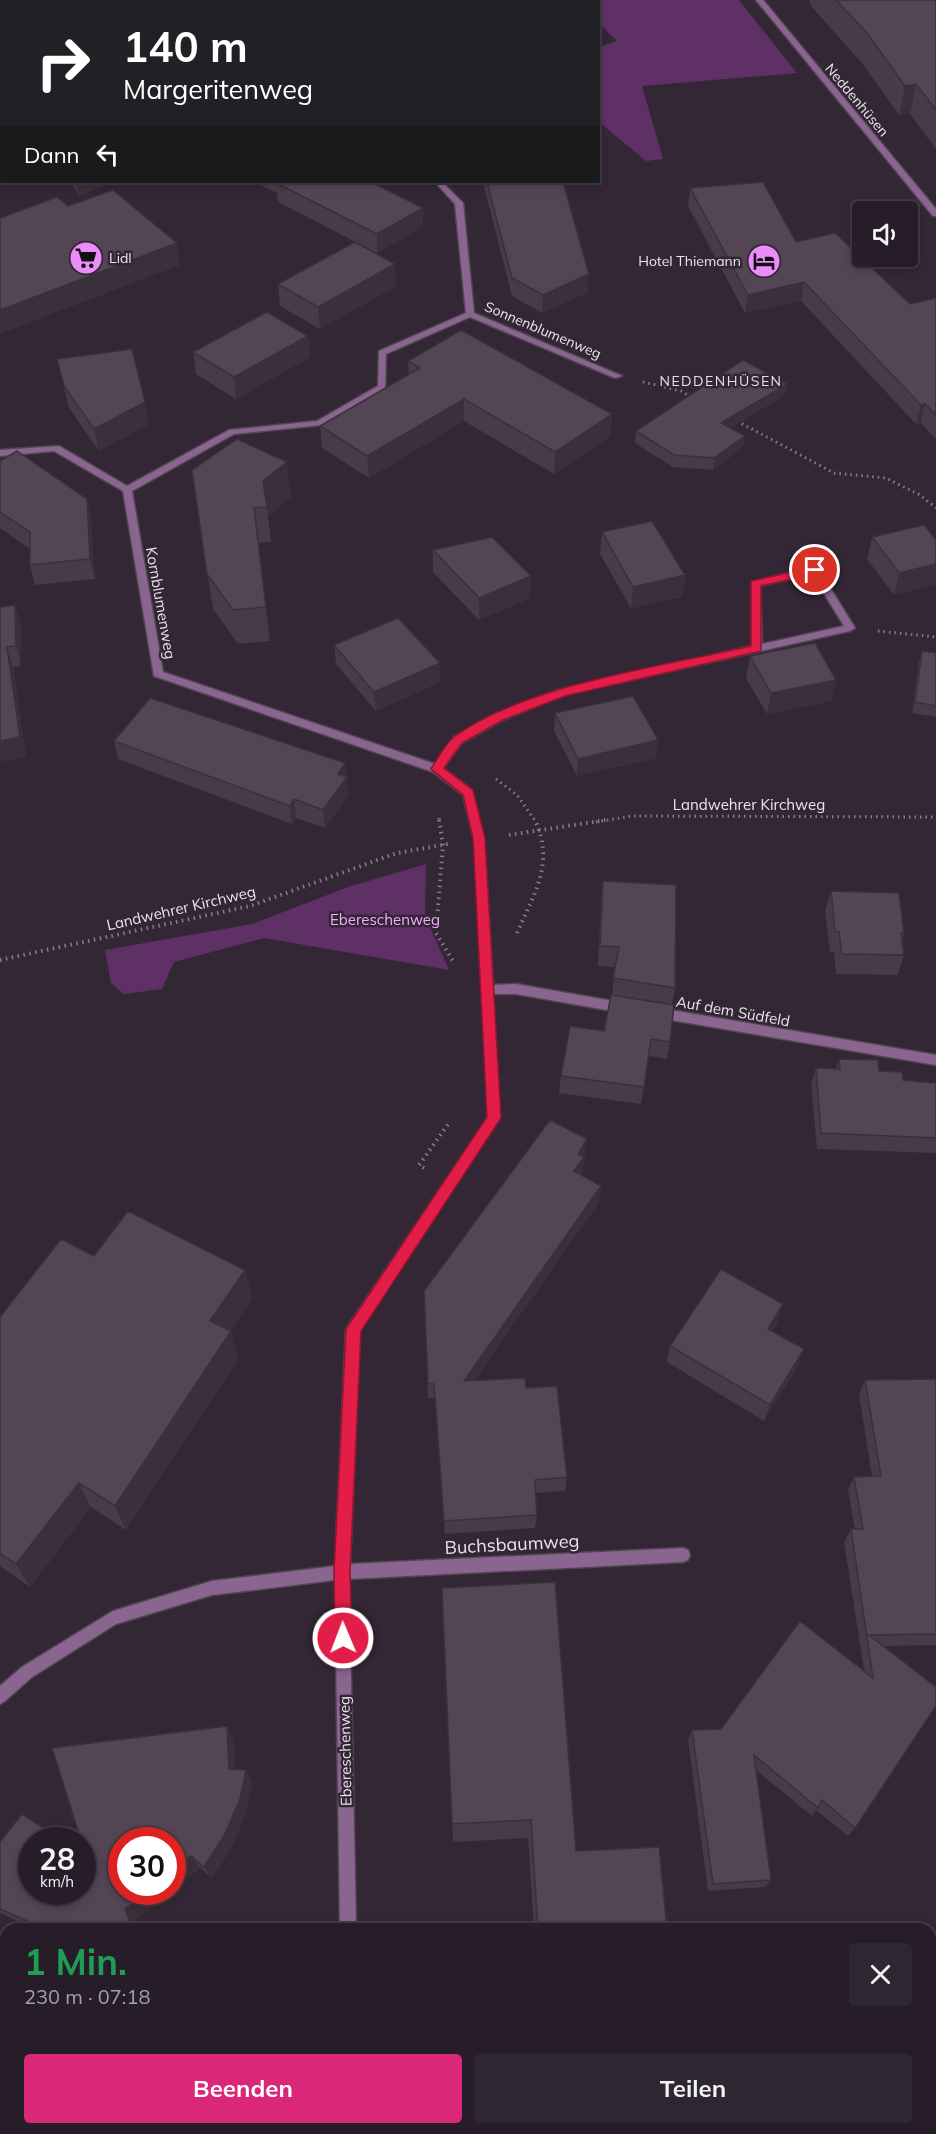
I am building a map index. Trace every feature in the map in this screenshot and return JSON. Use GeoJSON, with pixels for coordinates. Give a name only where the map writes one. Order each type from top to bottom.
{"type":"FeatureCollection","features":[{"type":"Feature","properties":{"kind":"street","name":"Neddenhüsen"},"geometry":{"type":"LineString","coordinates":[[759,0],[936,214]]}},
{"type":"Feature","properties":{"kind":"street"},"geometry":{"type":"LineString","coordinates":[[439,183],[459,203],[470,314]]}},
{"type":"Feature","properties":{"kind":"street","name":"Sonnenblumenweg"},"geometry":{"type":"LineString","coordinates":[[128,490],[232,432],[319,423],[382,387],[382,353],[470,314],[618,376]]}},
{"type":"Feature","properties":{"kind":"street"},"geometry":{"type":"LineString","coordinates":[[0,453],[56,448],[128,490]]}},
{"type":"Feature","properties":{"kind":"street","name":"Kornblumenweg"},"geometry":{"type":"LineString","coordinates":[[128,490],[158,674],[437,769]]}},
{"type":"Feature","properties":{"kind":"street"},"geometry":{"type":"LineString","coordinates":[[437,769],[458,740],[499,717],[562,692],[757,649],[850,628],[815,570],[755,584],[757,649]]}},
{"type":"Feature","properties":{"kind":"street","name":"Ebereschenweg"},"geometry":{"type":"LineString","coordinates":[[348,1923],[342,1572],[353,1329],[494,1118],[489,990],[479,838],[468,793],[437,769]]}},
{"type":"Feature","properties":{"kind":"street","name":"Auf dem Südfeld"},"geometry":{"type":"LineString","coordinates":[[489,990],[516,989],[936,1060]]}},
{"type":"Feature","properties":{"kind":"street","name":"Buchsbaumweg"},"geometry":{"type":"LineString","coordinates":[[0,1696],[27,1672],[113,1618],[212,1588],[342,1572],[683,1555]]}},
{"type":"Feature","properties":{"kind":"path"},"geometry":{"type":"LineString","coordinates":[[618,376],[681,391],[702,402]]}},
{"type":"Feature","properties":{"kind":"path"},"geometry":{"type":"LineString","coordinates":[[732,419],[834,473],[886,478],[920,495],[936,508]]}},
{"type":"Feature","properties":{"kind":"path"},"geometry":{"type":"LineString","coordinates":[[850,628],[936,637]]}},
{"type":"Feature","properties":{"kind":"path"},"geometry":{"type":"LineString","coordinates":[[446,756],[511,787],[531,812],[545,843],[544,870],[512,944],[516,989]]}},
{"type":"Feature","properties":{"kind":"path"},"geometry":{"type":"LineString","coordinates":[[437,769],[426,790],[437,806],[443,845],[436,933],[454,963]]}},
{"type":"Feature","properties":{"kind":"path","name":"Landwehrer Kirchweg"},"geometry":{"type":"LineString","coordinates":[[562,826],[632,816],[936,817]]}},
{"type":"Feature","properties":{"kind":"path","name":"Landwehrer Kirchweg"},"geometry":{"type":"LineString","coordinates":[[0,960],[250,906],[397,853]]}},
{"type":"Feature","properties":{"kind":"path"},"geometry":{"type":"LineString","coordinates":[[452,1182],[419,1165],[454,1117]]}},
{"type":"Feature","properties":{"kind":"green space"},"geometry":{"type":"Polygon","coordinates":[[[600,0],[739,0],[797,73],[642,86],[663,159],[646,161],[600,123],[600,47],[617,41],[600,24],[600,0]]]}},
{"type":"Feature","properties":{"kind":"green space","name":"Ebereschenweg"},"geometry":{"type":"Polygon","coordinates":[[[426,864],[425,916],[449,970],[264,938],[174,962],[162,989],[124,994],[111,983],[105,950],[252,924],[348,887],[426,864]]]}},
{"type":"Feature","properties":{"kind":"building"},"geometry":{"type":"Polygon","coordinates":[[[836,0],[936,0],[936,110],[916,84],[905,86],[867,33],[836,0]]]}},
{"type":"Feature","properties":{"kind":"building"},"geometry":{"type":"Polygon","coordinates":[[[763,182],[796,242],[835,233],[852,249],[852,267],[871,267],[910,304],[936,298],[936,415],[925,404],[921,405],[804,282],[748,295],[690,188],[763,182]]]}},
{"type":"Feature","properties":{"kind":"building"},"geometry":{"type":"Polygon","coordinates":[[[276,183],[373,183],[423,208],[377,234],[276,183]]]}},
{"type":"Feature","properties":{"kind":"building"},"geometry":{"type":"Polygon","coordinates":[[[487,183],[563,183],[589,274],[543,295],[512,278],[487,183]]]}},
{"type":"Feature","properties":{"kind":"building","name":"Lidl"},"geometry":{"type":"Polygon","coordinates":[[[113,190],[177,243],[0,310],[0,218],[57,197],[68,206],[113,190]]]}},
{"type":"Feature","properties":{"kind":"building"},"geometry":{"type":"Polygon","coordinates":[[[355,242],[395,264],[318,307],[278,284],[355,242]]]}},
{"type":"Feature","properties":{"kind":"building"},"geometry":{"type":"Polygon","coordinates":[[[267,312],[308,336],[234,377],[193,352],[267,312]]]}},
{"type":"Feature","properties":{"kind":"building"},"geometry":{"type":"Polygon","coordinates":[[[461,330],[612,414],[555,452],[464,399],[367,456],[320,426],[420,368],[408,361],[461,330]]]}},
{"type":"Feature","properties":{"kind":"building"},"geometry":{"type":"Polygon","coordinates":[[[132,349],[145,402],[94,429],[64,386],[57,359],[132,349]]]}},
{"type":"Feature","properties":{"kind":"building"},"geometry":{"type":"Polygon","coordinates":[[[743,360],[787,384],[721,423],[745,436],[714,458],[674,455],[636,431],[743,360]]]}},
{"type":"Feature","properties":{"kind":"building"},"geometry":{"type":"Polygon","coordinates":[[[237,439],[287,462],[263,481],[267,507],[254,508],[266,607],[233,610],[207,574],[192,470],[237,439]]]}},
{"type":"Feature","properties":{"kind":"building"},"geometry":{"type":"Polygon","coordinates":[[[17,451],[87,499],[90,559],[30,565],[30,532],[0,512],[0,461],[17,451]]]}},
{"type":"Feature","properties":{"kind":"building"},"geometry":{"type":"Polygon","coordinates":[[[652,521],[685,575],[633,587],[602,532],[652,521]]]}},
{"type":"Feature","properties":{"kind":"building"},"geometry":{"type":"Polygon","coordinates":[[[924,525],[936,540],[936,564],[899,573],[872,537],[924,525]]]}},
{"type":"Feature","properties":{"kind":"building"},"geometry":{"type":"Polygon","coordinates":[[[492,537],[531,576],[479,598],[433,550],[492,537]]]}},
{"type":"Feature","properties":{"kind":"building"},"geometry":{"type":"Polygon","coordinates":[[[15,605],[16,646],[7,647],[20,737],[0,741],[0,607],[15,605]]]}},
{"type":"Feature","properties":{"kind":"building"},"geometry":{"type":"Polygon","coordinates":[[[398,618],[440,663],[374,692],[334,645],[398,618]]]}},
{"type":"Feature","properties":{"kind":"building"},"geometry":{"type":"Polygon","coordinates":[[[815,643],[836,680],[771,693],[750,656],[815,643]]]}},
{"type":"Feature","properties":{"kind":"building"},"geometry":{"type":"Polygon","coordinates":[[[922,651],[936,653],[936,706],[915,702],[922,651]]]}},
{"type":"Feature","properties":{"kind":"building"},"geometry":{"type":"Polygon","coordinates":[[[633,696],[658,740],[578,759],[555,713],[633,696]]]}},
{"type":"Feature","properties":{"kind":"building"},"geometry":{"type":"Polygon","coordinates":[[[150,698],[345,763],[338,774],[347,777],[323,810],[294,799],[290,806],[114,741],[150,698]]]}},
{"type":"Feature","properties":{"kind":"building"},"geometry":{"type":"Polygon","coordinates":[[[603,881],[676,885],[675,988],[613,978],[619,947],[600,946],[603,881]]]}},
{"type":"Feature","properties":{"kind":"building"},"geometry":{"type":"Polygon","coordinates":[[[831,891],[899,893],[904,955],[842,954],[839,932],[835,932],[831,891]]]}},
{"type":"Feature","properties":{"kind":"building"},"geometry":{"type":"Polygon","coordinates":[[[611,995],[674,1005],[670,1042],[651,1039],[644,1087],[561,1076],[570,1026],[604,1031],[611,995]]]}},
{"type":"Feature","properties":{"kind":"building"},"geometry":{"type":"Polygon","coordinates":[[[839,1059],[878,1060],[879,1071],[902,1072],[903,1080],[936,1083],[936,1138],[821,1133],[816,1068],[840,1069],[839,1059]]]}},
{"type":"Feature","properties":{"kind":"building"},"geometry":{"type":"Polygon","coordinates":[[[550,1120],[587,1139],[578,1154],[584,1157],[574,1171],[601,1186],[464,1381],[525,1378],[526,1388],[557,1386],[567,1477],[535,1480],[537,1515],[444,1521],[434,1384],[428,1384],[424,1291],[550,1120]]]}},
{"type":"Feature","properties":{"kind":"building"},"geometry":{"type":"Polygon","coordinates":[[[128,1211],[245,1270],[210,1321],[231,1331],[115,1506],[79,1483],[16,1564],[0,1554],[0,1317],[61,1239],[94,1256],[128,1211]]]}},
{"type":"Feature","properties":{"kind":"building"},"geometry":{"type":"Polygon","coordinates":[[[721,1269],[783,1304],[768,1329],[804,1349],[770,1405],[670,1346],[721,1269]]]}},
{"type":"Feature","properties":{"kind":"building"},"geometry":{"type":"Polygon","coordinates":[[[936,1379],[936,1634],[869,1635],[936,1687],[936,1706],[855,1828],[822,1800],[818,1808],[754,1755],[771,1880],[713,1884],[692,1730],[721,1729],[800,1621],[873,1678],[851,1529],[863,1529],[854,1477],[881,1476],[865,1380],[936,1379]]]}},
{"type":"Feature","properties":{"kind":"building"},"geometry":{"type":"Polygon","coordinates":[[[555,1582],[576,1851],[659,1847],[666,1923],[538,1923],[531,1820],[452,1824],[442,1588],[555,1582]]]}},
{"type":"Feature","properties":{"kind":"building"},"geometry":{"type":"Polygon","coordinates":[[[227,1726],[229,1769],[246,1770],[240,1799],[225,1834],[204,1867],[191,1856],[186,1860],[186,1827],[108,1827],[108,1905],[130,1905],[125,1909],[130,1923],[32,1923],[0,1909],[0,1842],[22,1814],[42,1827],[18,1827],[18,1905],[96,1905],[96,1827],[77,1827],[52,1748],[227,1726]]]}},
{"type":"Feature","properties":{"kind":"place","name":"Lidl"},"geometry":{"type":"Point","coordinates":[86,258]}},
{"type":"Feature","properties":{"kind":"place","name":"Hotel Thiemann"},"geometry":{"type":"Point","coordinates":[764,261]}},
{"type":"Feature","properties":{"kind":"district","name":"NEDDENHÜSEN"},"geometry":{"type":"Point","coordinates":[721,381]}},
{"type":"Feature","properties":{"kind":"route"},"geometry":{"type":"LineString","coordinates":[[343,1638],[342,1572],[353,1329],[494,1118],[489,990],[479,838],[468,793],[437,769],[458,740],[499,717],[562,692],[757,649],[755,584],[815,570]]}}]}
